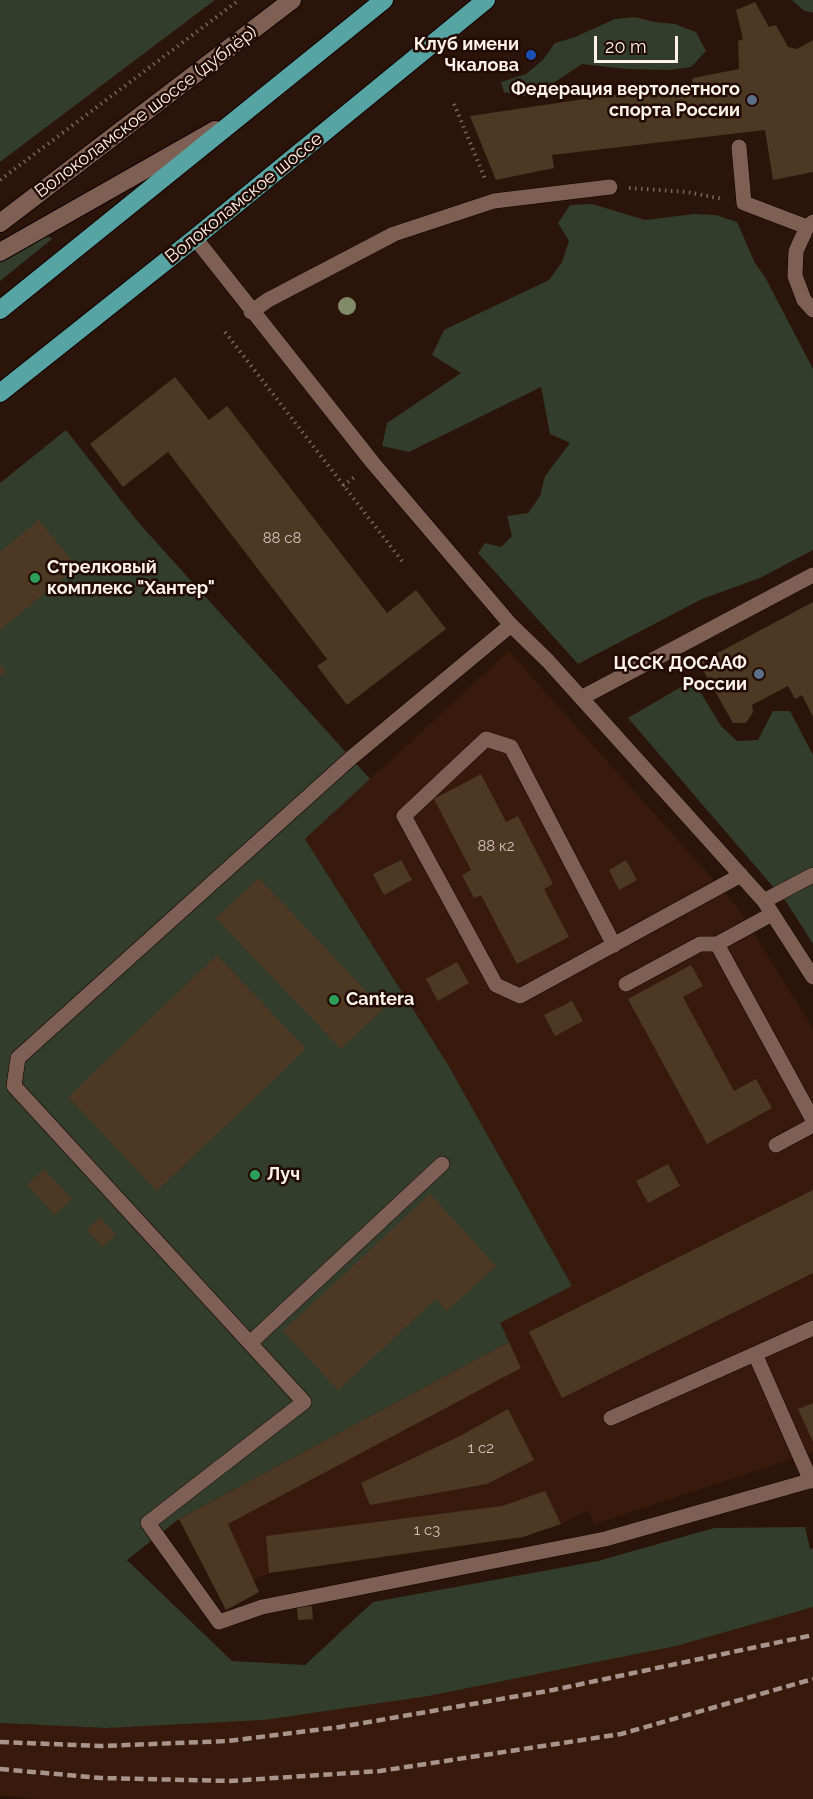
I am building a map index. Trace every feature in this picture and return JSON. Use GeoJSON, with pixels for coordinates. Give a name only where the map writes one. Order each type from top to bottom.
{"type":"FeatureCollection","features":[{"type":"Feature","properties":{"kind":"main road"},"geometry":{"type":"LineString","coordinates":[[0,310],[249,112],[384,0]]}},
{"type":"Feature","properties":{"kind":"main road","name":"Волоколамское шоссе"},"geometry":{"type":"LineString","coordinates":[[0,393],[195,238],[486,0]]}},
{"type":"Feature","properties":{"kind":"street","name":"Волоколамское шоссе (дублёр)"},"geometry":{"type":"LineString","coordinates":[[0,223],[292,0]]}},
{"type":"Feature","properties":{"kind":"street"},"geometry":{"type":"LineString","coordinates":[[0,252],[103,191],[249,112]]}},
{"type":"Feature","properties":{"kind":"lane"},"geometry":{"type":"LineString","coordinates":[[739,147],[744,203],[810,225],[796,251],[795,276],[804,300],[813,310]]}},
{"type":"Feature","properties":{"kind":"lane"},"geometry":{"type":"LineString","coordinates":[[252,312],[268,300],[394,234],[494,201],[610,187]]}},
{"type":"Feature","properties":{"kind":"lane"},"geometry":{"type":"LineString","coordinates":[[195,238],[373,463],[511,625],[581,698],[764,901],[813,977]]}},
{"type":"Feature","properties":{"kind":"lane"},"geometry":{"type":"LineString","coordinates":[[581,698],[813,575]]}},
{"type":"Feature","properties":{"kind":"lane"},"geometry":{"type":"LineString","coordinates":[[511,625],[351,758],[18,1058],[14,1086],[304,1402],[148,1523],[219,1622],[262,1607],[605,1539],[812,1481],[755,1354]]}},
{"type":"Feature","properties":{"kind":"lane"},"geometry":{"type":"LineString","coordinates":[[614,945],[511,747],[486,740],[404,816],[496,985],[520,996],[614,945],[741,875]]}},
{"type":"Feature","properties":{"kind":"lane"},"geometry":{"type":"LineString","coordinates":[[764,901],[813,875]]}},
{"type":"Feature","properties":{"kind":"lane"},"geometry":{"type":"LineString","coordinates":[[626,984],[700,944],[717,944],[772,914]]}},
{"type":"Feature","properties":{"kind":"lane"},"geometry":{"type":"LineString","coordinates":[[717,944],[813,1120]]}},
{"type":"Feature","properties":{"kind":"lane"},"geometry":{"type":"LineString","coordinates":[[776,1145],[813,1125]]}},
{"type":"Feature","properties":{"kind":"lane"},"geometry":{"type":"LineString","coordinates":[[250,1343],[442,1164]]}},
{"type":"Feature","properties":{"kind":"lane"},"geometry":{"type":"LineString","coordinates":[[611,1418],[813,1328]]}},
{"type":"Feature","properties":{"kind":"path"},"geometry":{"type":"LineString","coordinates":[[0,180],[240,0]]}},
{"type":"Feature","properties":{"kind":"path"},"geometry":{"type":"LineString","coordinates":[[454,104],[494,201]]}},
{"type":"Feature","properties":{"kind":"path"},"geometry":{"type":"LineString","coordinates":[[610,187],[687,192],[744,203]]}},
{"type":"Feature","properties":{"kind":"path"},"geometry":{"type":"LineString","coordinates":[[225,332],[402,561]]}},
{"type":"Feature","properties":{"kind":"shaded area"},"geometry":{"type":"Polygon","coordinates":[[[509,651],[736,905],[813,1028],[813,1452],[595,1524],[588,1510],[561,1524],[523,1537],[269,1573],[253,1580],[259,1592],[226,1610],[179,1519],[508,1342],[499,1323],[572,1286],[447,1063],[305,839],[509,651]]]}},
{"type":"Feature","properties":{"kind":"shaded area"},"geometry":{"type":"Polygon","coordinates":[[[813,1607],[813,1799],[36,1799],[0,1795],[0,1723],[106,1728],[770,1617],[813,1607]]]}},
{"type":"Feature","properties":{"kind":"green space"},"geometry":{"type":"Polygon","coordinates":[[[0,0],[215,0],[0,162],[0,0]]]}},
{"type":"Feature","properties":{"kind":"green space"},"geometry":{"type":"Polygon","coordinates":[[[792,0],[813,0],[813,13],[803,10],[792,0]]]}},
{"type":"Feature","properties":{"kind":"green space"},"geometry":{"type":"Polygon","coordinates":[[[635,17],[675,24],[696,32],[706,51],[691,67],[670,70],[626,69],[582,64],[546,88],[525,96],[504,92],[501,82],[526,74],[543,60],[555,43],[575,37],[615,19],[635,17]]]}},
{"type":"Feature","properties":{"kind":"green space"},"geometry":{"type":"Polygon","coordinates":[[[592,204],[645,220],[694,214],[716,215],[737,222],[755,263],[765,277],[813,369],[813,550],[760,578],[702,599],[578,664],[478,553],[485,543],[501,547],[512,536],[507,516],[528,513],[540,496],[545,476],[570,443],[550,434],[541,387],[409,452],[382,446],[387,423],[461,373],[432,355],[444,330],[549,280],[562,262],[569,241],[558,223],[570,205],[592,204]]]}},
{"type":"Feature","properties":{"kind":"green space"},"geometry":{"type":"Polygon","coordinates":[[[47,235],[52,239],[0,281],[0,262],[47,235]]]}},
{"type":"Feature","properties":{"kind":"green space","name":"Луч"},"geometry":{"type":"Polygon","coordinates":[[[66,430],[138,522],[370,779],[305,839],[447,1063],[572,1286],[500,1323],[509,1342],[179,1519],[127,1560],[232,1661],[305,1665],[373,1602],[598,1561],[714,1528],[805,1527],[810,1549],[813,1548],[813,1607],[676,1646],[428,1696],[264,1720],[106,1728],[0,1723],[0,483],[66,430]]]}},
{"type":"Feature","properties":{"kind":"green space"},"geometry":{"type":"Polygon","coordinates":[[[693,680],[721,726],[737,741],[758,740],[773,711],[790,711],[813,755],[813,944],[787,903],[628,718],[693,680]]]}},
{"type":"Feature","properties":{"kind":"building"},"geometry":{"type":"Polygon","coordinates":[[[755,2],[769,27],[776,25],[788,47],[797,49],[813,40],[813,172],[773,180],[765,130],[552,155],[554,168],[496,180],[470,116],[692,83],[693,78],[739,69],[738,41],[743,39],[736,10],[755,2]]]}},
{"type":"Feature","properties":{"kind":"building"},"geometry":{"type":"Polygon","coordinates":[[[175,377],[209,420],[227,406],[387,613],[416,590],[446,629],[347,705],[317,666],[327,659],[168,452],[123,487],[90,444],[175,377]]]}},
{"type":"Feature","properties":{"kind":"building"},"geometry":{"type":"Polygon","coordinates":[[[39,520],[77,567],[0,630],[0,552],[39,520]]]}},
{"type":"Feature","properties":{"kind":"building","name":"ЦССК ДОСААФ России"},"geometry":{"type":"Polygon","coordinates":[[[813,602],[813,717],[802,695],[795,699],[788,686],[752,705],[753,712],[746,723],[733,723],[699,663],[813,602]]]}},
{"type":"Feature","properties":{"kind":"building"},"geometry":{"type":"Polygon","coordinates":[[[0,664],[6,672],[0,676],[0,664]]]}},
{"type":"Feature","properties":{"kind":"building"},"geometry":{"type":"Polygon","coordinates":[[[481,774],[506,822],[518,816],[553,884],[544,889],[569,937],[517,964],[481,895],[474,898],[462,875],[471,870],[434,799],[481,774]]]}},
{"type":"Feature","properties":{"kind":"building"},"geometry":{"type":"Polygon","coordinates":[[[401,860],[412,880],[384,895],[373,874],[401,860]]]}},
{"type":"Feature","properties":{"kind":"building"},"geometry":{"type":"Polygon","coordinates":[[[626,860],[637,880],[619,890],[609,870],[626,860]]]}},
{"type":"Feature","properties":{"kind":"building"},"geometry":{"type":"Polygon","coordinates":[[[259,878],[383,1009],[341,1049],[216,918],[259,878]]]}},
{"type":"Feature","properties":{"kind":"building"},"geometry":{"type":"Polygon","coordinates":[[[217,955],[306,1049],[157,1191],[68,1097],[217,955]]]}},
{"type":"Feature","properties":{"kind":"building"},"geometry":{"type":"Polygon","coordinates":[[[457,962],[469,983],[438,1001],[426,979],[457,962]]]}},
{"type":"Feature","properties":{"kind":"building"},"geometry":{"type":"Polygon","coordinates":[[[691,965],[703,986],[683,997],[734,1091],[756,1079],[772,1108],[707,1144],[628,999],[691,965]]]}},
{"type":"Feature","properties":{"kind":"building"},"geometry":{"type":"Polygon","coordinates":[[[572,1001],[583,1021],[555,1036],[544,1015],[572,1001]]]}},
{"type":"Feature","properties":{"kind":"building"},"geometry":{"type":"Polygon","coordinates":[[[668,1164],[680,1186],[648,1203],[636,1181],[668,1164]]]}},
{"type":"Feature","properties":{"kind":"building"},"geometry":{"type":"Polygon","coordinates":[[[44,1169],[72,1199],[55,1215],[27,1185],[44,1169]]]}},
{"type":"Feature","properties":{"kind":"building"},"geometry":{"type":"Polygon","coordinates":[[[813,1190],[813,1273],[562,1398],[529,1332],[813,1190]]]}},
{"type":"Feature","properties":{"kind":"building"},"geometry":{"type":"Polygon","coordinates":[[[430,1194],[496,1266],[447,1311],[436,1299],[338,1390],[283,1331],[430,1194]]]}},
{"type":"Feature","properties":{"kind":"building"},"geometry":{"type":"Polygon","coordinates":[[[100,1217],[116,1234],[103,1247],[87,1230],[100,1217]]]}},
{"type":"Feature","properties":{"kind":"building"},"geometry":{"type":"Polygon","coordinates":[[[509,1342],[521,1368],[228,1524],[259,1592],[226,1610],[179,1519],[509,1342]]]}},
{"type":"Feature","properties":{"kind":"building"},"geometry":{"type":"Polygon","coordinates":[[[813,1403],[813,1442],[798,1409],[813,1403]]]}},
{"type":"Feature","properties":{"kind":"building"},"geometry":{"type":"Polygon","coordinates":[[[508,1409],[534,1460],[487,1484],[370,1505],[361,1483],[460,1436],[508,1409]]]}},
{"type":"Feature","properties":{"kind":"building"},"geometry":{"type":"Polygon","coordinates":[[[545,1491],[561,1524],[523,1537],[269,1573],[266,1536],[502,1506],[545,1491]]]}},
{"type":"Feature","properties":{"kind":"building"},"geometry":{"type":"Polygon","coordinates":[[[312,1606],[313,1619],[298,1620],[297,1607],[312,1606]]]}},
{"type":"Feature","properties":{"kind":"railway"},"geometry":{"type":"LineString","coordinates":[[0,1742],[102,1746],[228,1741],[340,1727],[553,1690],[813,1635]]}},
{"type":"Feature","properties":{"kind":"railway"},"geometry":{"type":"LineString","coordinates":[[0,1769],[101,1778],[230,1781],[380,1771],[621,1734],[813,1679]]}},
{"type":"Feature","properties":{"kind":"place","name":"Клуб имени Чкалова"},"geometry":{"type":"Point","coordinates":[531,55]}},
{"type":"Feature","properties":{"kind":"place","name":"Федерация вертолетного спорта России"},"geometry":{"type":"Point","coordinates":[752,100]}},
{"type":"Feature","properties":{"kind":"place","name":"Стрелковый комплекс \"Хантер\""},"geometry":{"type":"Point","coordinates":[35,578]}},
{"type":"Feature","properties":{"kind":"place","name":"ЦССК ДОСААФ России"},"geometry":{"type":"Point","coordinates":[759,674]}},
{"type":"Feature","properties":{"kind":"place","name":"Cantera"},"geometry":{"type":"Point","coordinates":[334,1000]}},
{"type":"Feature","properties":{"kind":"place","name":"Луч"},"geometry":{"type":"Point","coordinates":[255,1175]}}]}
